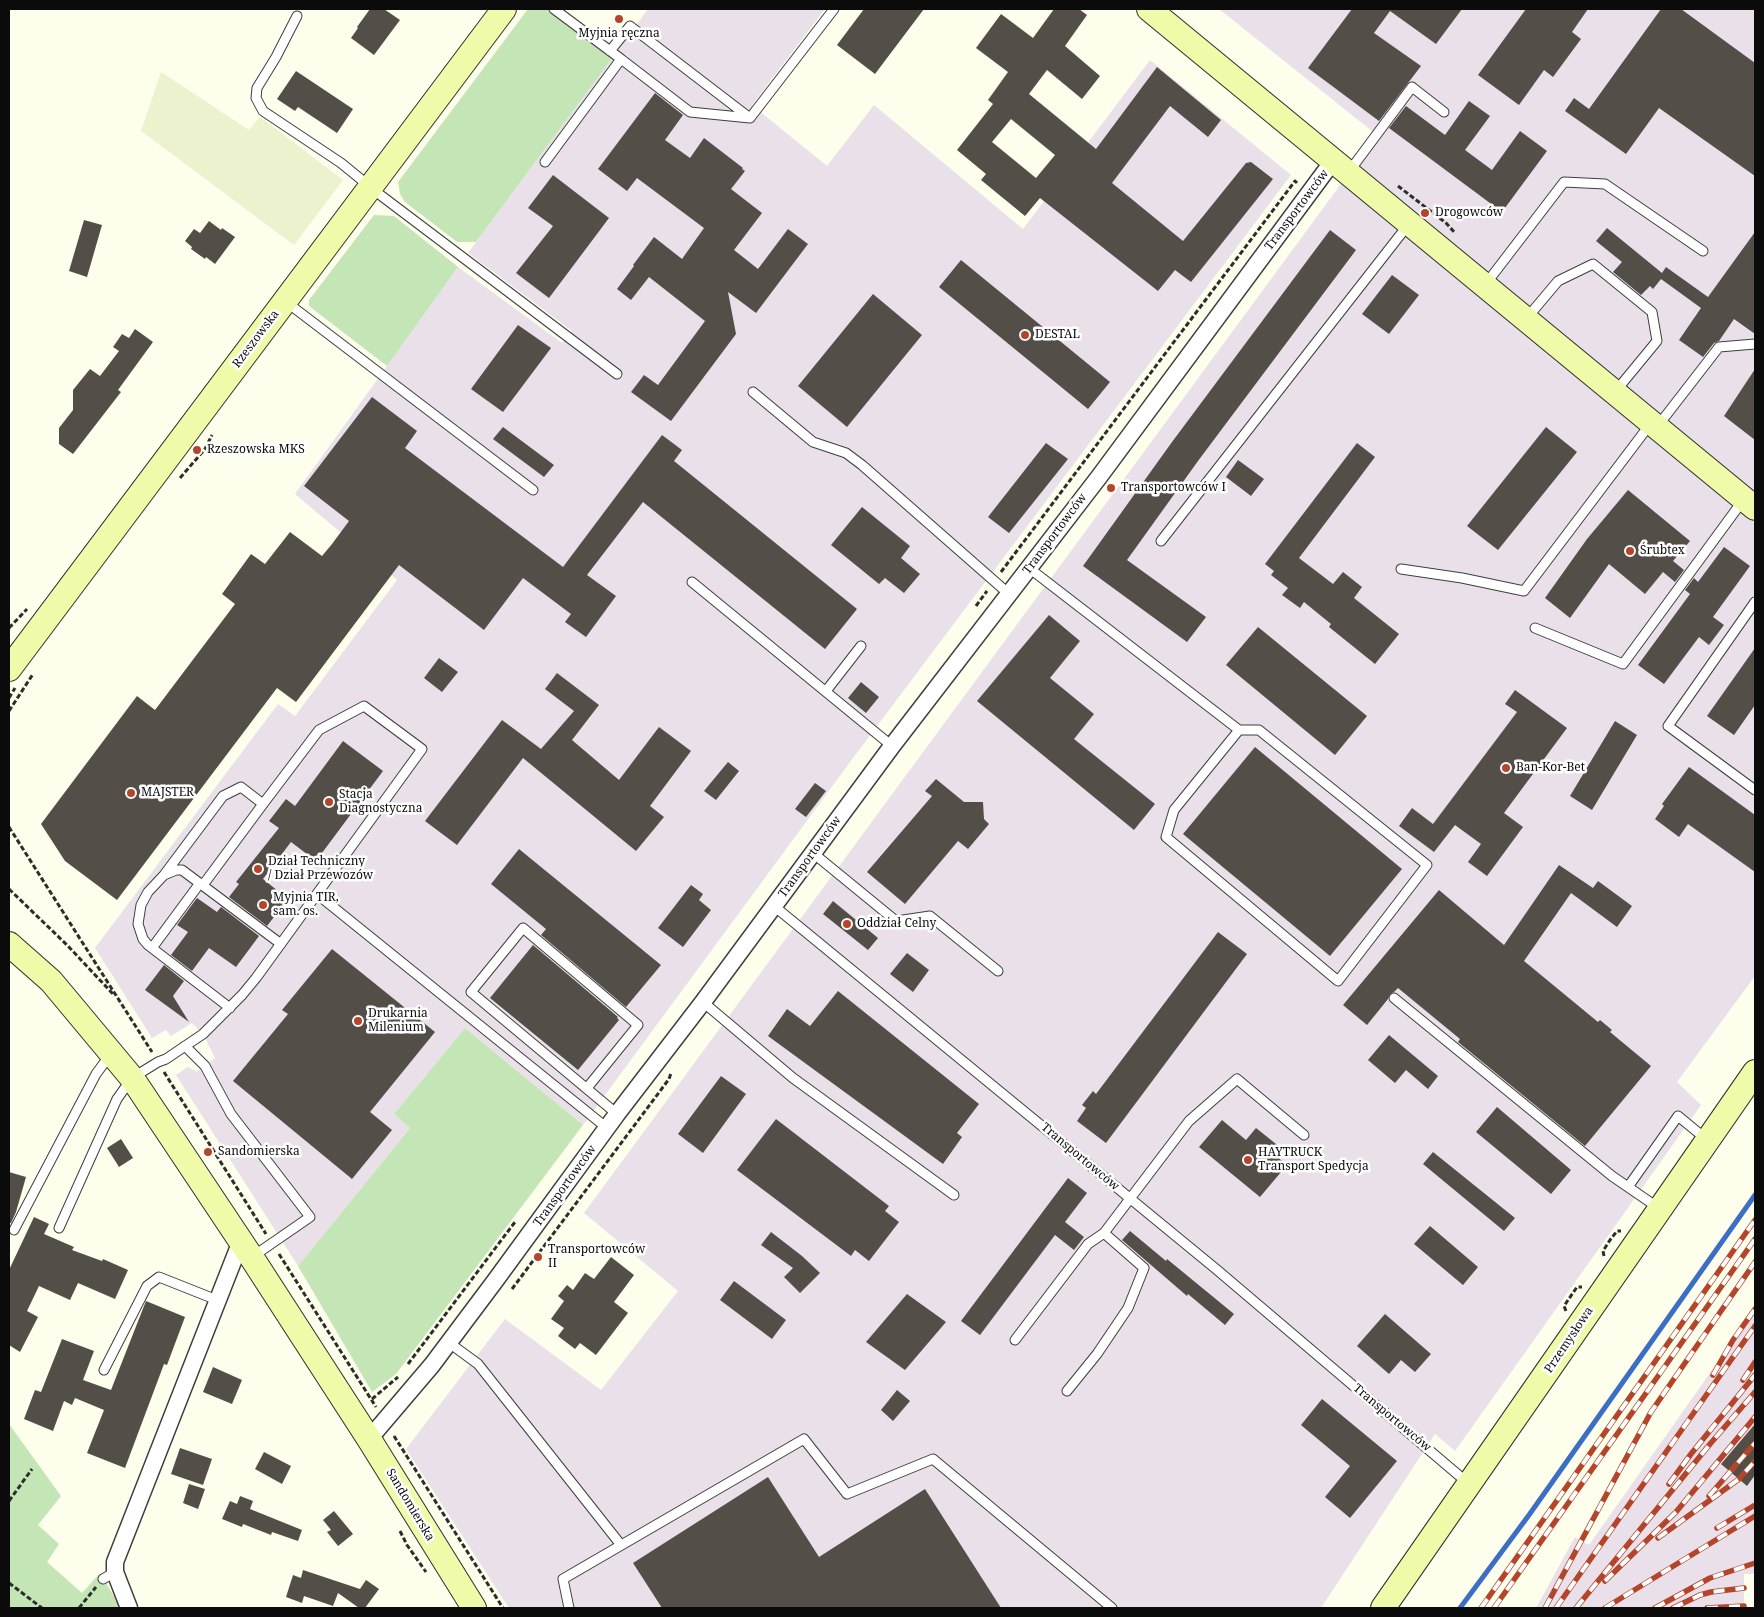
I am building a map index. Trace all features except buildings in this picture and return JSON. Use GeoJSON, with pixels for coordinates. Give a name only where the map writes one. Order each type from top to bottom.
{"type":"FeatureCollection","features":[{"type":"Feature","properties":{"kind":"street","name":"Rzeszowska"},"geometry":{"type":"LineString","coordinates":[[9,669],[504,9]]}},
{"type":"Feature","properties":{"kind":"street"},"geometry":{"type":"LineString","coordinates":[[1149,9],[1750,503]]}},
{"type":"Feature","properties":{"kind":"street","name":"Transportowców"},"geometry":{"type":"LineString","coordinates":[[369,1439],[448,1342],[523,1244],[617,1114],[703,1002],[892,746],[1340,167]]}},
{"type":"Feature","properties":{"kind":"street","name":"Sandomierska"},"geometry":{"type":"LineString","coordinates":[[9,944],[51,981],[132,1078],[369,1439],[474,1608]]}},
{"type":"Feature","properties":{"kind":"street","name":"Przemysłowa"},"geometry":{"type":"LineString","coordinates":[[1383,1608],[1755,1072]]}},
{"type":"Feature","properties":{"kind":"street"},"geometry":{"type":"LineString","coordinates":[[129,1608],[109,1575],[217,1300],[246,1249]]}},
{"type":"Feature","properties":{"kind":"lane"},"geometry":{"type":"LineString","coordinates":[[554,9],[690,112],[750,118]]}},
{"type":"Feature","properties":{"kind":"lane"},"geometry":{"type":"LineString","coordinates":[[750,118],[834,9]]}},
{"type":"Feature","properties":{"kind":"lane"},"geometry":{"type":"LineString","coordinates":[[297,16],[276,57],[257,88],[256,98],[263,111],[341,163],[370,187],[618,374]]}},
{"type":"Feature","properties":{"kind":"lane"},"geometry":{"type":"LineString","coordinates":[[610,51],[630,26],[750,118]]}},
{"type":"Feature","properties":{"kind":"lane"},"geometry":{"type":"LineString","coordinates":[[545,162],[621,59]]}},
{"type":"Feature","properties":{"kind":"lane"},"geometry":{"type":"LineString","coordinates":[[1340,167],[1412,87],[1444,112]]}},
{"type":"Feature","properties":{"kind":"lane"},"geometry":{"type":"LineString","coordinates":[[1485,285],[1564,182],[1605,184],[1703,251]]}},
{"type":"Feature","properties":{"kind":"lane"},"geometry":{"type":"LineString","coordinates":[[1161,541],[1410,223]]}},
{"type":"Feature","properties":{"kind":"lane"},"geometry":{"type":"LineString","coordinates":[[1526,318],[1558,280],[1592,264],[1652,312],[1657,341],[1615,392]]}},
{"type":"Feature","properties":{"kind":"lane"},"geometry":{"type":"LineString","coordinates":[[285,300],[533,490]]}},
{"type":"Feature","properties":{"kind":"lane"},"geometry":{"type":"LineString","coordinates":[[1401,569],[1462,578],[1524,591],[1654,425],[1719,348],[1755,344]]}},
{"type":"Feature","properties":{"kind":"lane"},"geometry":{"type":"LineString","coordinates":[[753,392],[813,442],[846,453],[862,465],[1009,594]]}},
{"type":"Feature","properties":{"kind":"lane"},"geometry":{"type":"LineString","coordinates":[[1535,628],[1624,664],[1750,503]]}},
{"type":"Feature","properties":{"kind":"lane"},"geometry":{"type":"LineString","coordinates":[[1029,568],[1239,730],[1259,730],[1427,865],[1338,981],[1166,837],[1174,810],[1239,730]]}},
{"type":"Feature","properties":{"kind":"lane"},"geometry":{"type":"LineString","coordinates":[[692,582],[892,746]]}},
{"type":"Feature","properties":{"kind":"lane"},"geometry":{"type":"LineString","coordinates":[[1755,602],[1668,726],[1755,790]]}},
{"type":"Feature","properties":{"kind":"lane"},"geometry":{"type":"LineString","coordinates":[[826,691],[861,646]]}},
{"type":"Feature","properties":{"kind":"lane"},"geometry":{"type":"LineString","coordinates":[[59,1228],[117,1099],[132,1078],[158,1062],[166,1060],[203,1034],[230,1008],[256,978],[422,749],[364,706],[320,730],[152,948]]}},
{"type":"Feature","properties":{"kind":"lane"},"geometry":{"type":"LineString","coordinates":[[230,1008],[143,939],[138,924],[140,911],[148,892],[164,875],[223,796],[241,787],[263,804]]}},
{"type":"Feature","properties":{"kind":"lane"},"geometry":{"type":"LineString","coordinates":[[813,853],[896,921],[930,916],[998,971]]}},
{"type":"Feature","properties":{"kind":"lane"},"geometry":{"type":"LineString","coordinates":[[164,875],[176,870],[182,870],[281,944]]}},
{"type":"Feature","properties":{"kind":"lane"},"geometry":{"type":"LineString","coordinates":[[317,894],[607,1128]]}},
{"type":"Feature","properties":{"kind":"lane","name":"Transportowców"},"geometry":{"type":"LineString","coordinates":[[774,906],[1216,1268],[1470,1484]]}},
{"type":"Feature","properties":{"kind":"lane"},"geometry":{"type":"LineString","coordinates":[[587,1088],[638,1025],[523,928],[471,992],[617,1114]]}},
{"type":"Feature","properties":{"kind":"lane"},"geometry":{"type":"LineString","coordinates":[[1394,998],[1612,1176],[1660,1209]]}},
{"type":"Feature","properties":{"kind":"lane"},"geometry":{"type":"LineString","coordinates":[[703,1002],[793,1078],[954,1195]]}},
{"type":"Feature","properties":{"kind":"lane"},"geometry":{"type":"LineString","coordinates":[[186,1046],[205,1066],[231,1114],[310,1218],[272,1243],[246,1249]]}},
{"type":"Feature","properties":{"kind":"lane"},"geometry":{"type":"LineString","coordinates":[[14,1230],[96,1074],[111,1052]]}},
{"type":"Feature","properties":{"kind":"lane","name":"Transportowców"},"geometry":{"type":"LineString","coordinates":[[1015,1340],[1088,1244],[1104,1233],[1189,1121],[1237,1079],[1304,1135]]}},
{"type":"Feature","properties":{"kind":"lane"},"geometry":{"type":"LineString","coordinates":[[1628,1187],[1678,1116],[1708,1141]]}},
{"type":"Feature","properties":{"kind":"lane"},"geometry":{"type":"LineString","coordinates":[[1067,1391],[1097,1354],[1128,1308],[1144,1268],[1104,1233]]}},
{"type":"Feature","properties":{"kind":"lane"},"geometry":{"type":"LineString","coordinates":[[104,1370],[147,1286],[159,1277],[217,1300]]}},
{"type":"Feature","properties":{"kind":"lane"},"geometry":{"type":"LineString","coordinates":[[448,1342],[478,1364],[621,1545]]}},
{"type":"Feature","properties":{"kind":"lane"},"geometry":{"type":"LineString","coordinates":[[569,1608],[563,1579],[804,1439],[847,1494],[933,1459],[1112,1608]]}},
{"type":"Feature","properties":{"kind":"path"},"geometry":{"type":"LineString","coordinates":[[9,711],[18,698]]}},
{"type":"Feature","properties":{"kind":"path"},"geometry":{"type":"LineString","coordinates":[[9,827],[372,1399]]}},
{"type":"Feature","properties":{"kind":"path"},"geometry":{"type":"LineString","coordinates":[[9,888],[119,1000]]}},
{"type":"Feature","properties":{"kind":"path"},"geometry":{"type":"LineString","coordinates":[[394,1435],[503,1608]]}},
{"type":"Feature","properties":{"kind":"path"},"geometry":{"type":"LineString","coordinates":[[9,1501],[32,1468]]}},
{"type":"Feature","properties":{"kind":"path"},"geometry":{"type":"LineString","coordinates":[[79,1608],[109,1575]]}},
{"type":"Feature","properties":{"kind":"path"},"geometry":{"type":"LineString","coordinates":[[9,1583],[42,1608]]}},
{"type":"Feature","properties":{"kind":"shaded area"},"geometry":{"type":"Polygon","coordinates":[[[648,9],[825,9],[752,105],[827,166],[874,105],[1023,229],[1150,60],[1291,175],[856,754],[583,1125],[465,1028],[394,1114],[410,1128],[298,1266],[176,1075],[188,1067],[197,1072],[215,1058],[203,1034],[192,1023],[171,1036],[166,1030],[152,1038],[95,948],[278,704],[295,716],[397,580],[295,494],[458,267],[562,343],[572,331],[468,253],[648,9]]]}},
{"type":"Feature","properties":{"kind":"shaded area"},"geometry":{"type":"Polygon","coordinates":[[[1219,9],[1755,9],[1755,976],[1677,1082],[1701,1105],[1455,1451],[1435,1434],[1321,1608],[509,1608],[406,1449],[505,1319],[601,1390],[678,1291],[584,1213],[1377,135],[1219,9]]]}},
{"type":"Feature","properties":{"kind":"shaded area"},"geometry":{"type":"Polygon","coordinates":[[[1755,1309],[1755,1424],[1722,1464],[1746,1485],[1755,1475],[1755,1574],[1744,1574],[1744,1608],[1536,1608],[1575,1537],[1589,1545],[1755,1309]]]}},
{"type":"Feature","properties":{"kind":"green space"},"geometry":{"type":"Polygon","coordinates":[[[528,9],[550,9],[613,57],[476,242],[457,242],[405,202],[400,194],[398,182],[528,9]]]}},
{"type":"Feature","properties":{"kind":"green space"},"geometry":{"type":"Polygon","coordinates":[[[161,72],[249,130],[260,117],[343,180],[294,245],[141,131],[161,72]]]}},
{"type":"Feature","properties":{"kind":"green space"},"geometry":{"type":"Polygon","coordinates":[[[374,215],[394,216],[458,267],[387,366],[309,306],[309,300],[374,215]]]}},
{"type":"Feature","properties":{"kind":"green space"},"geometry":{"type":"Polygon","coordinates":[[[465,1028],[583,1125],[396,1374],[372,1392],[298,1266],[410,1128],[394,1114],[465,1028]]]}},
{"type":"Feature","properties":{"kind":"green space"},"geometry":{"type":"Polygon","coordinates":[[[9,1424],[61,1496],[38,1525],[59,1544],[47,1562],[82,1593],[100,1573],[121,1608],[9,1608],[9,1424]]]}},
{"type":"Feature","properties":{"kind":"waterway"},"geometry":{"type":"LineString","coordinates":[[1460,1608],[1529,1515],[1755,1195]]}},
{"type":"Feature","properties":{"kind":"railway"},"geometry":{"type":"LineString","coordinates":[[1481,1608],[1755,1220]]}},
{"type":"Feature","properties":{"kind":"railway"},"geometry":{"type":"LineString","coordinates":[[1494,1608],[1755,1239]]}},
{"type":"Feature","properties":{"kind":"railway"},"geometry":{"type":"LineString","coordinates":[[1545,1608],[1651,1412],[1755,1262]]}},
{"type":"Feature","properties":{"kind":"railway"},"geometry":{"type":"LineString","coordinates":[[1713,1375],[1733,1340],[1755,1309]]}},
{"type":"Feature","properties":{"kind":"railway"},"geometry":{"type":"LineString","coordinates":[[1556,1608],[1755,1326]]}},
{"type":"Feature","properties":{"kind":"railway"},"geometry":{"type":"LineString","coordinates":[[1743,1380],[1755,1362]]}},
{"type":"Feature","properties":{"kind":"railway"},"geometry":{"type":"LineString","coordinates":[[1669,1484],[1755,1375]]}},
{"type":"Feature","properties":{"kind":"railway"},"geometry":{"type":"LineString","coordinates":[[1576,1608],[1755,1392]]}},
{"type":"Feature","properties":{"kind":"railway"},"geometry":{"type":"LineString","coordinates":[[1605,1581],[1676,1512],[1755,1417]]}},
{"type":"Feature","properties":{"kind":"railway"},"geometry":{"type":"LineString","coordinates":[[1709,1496],[1755,1443]]}},
{"type":"Feature","properties":{"kind":"railway"},"geometry":{"type":"LineString","coordinates":[[1658,1538],[1739,1479],[1755,1461]]}},
{"type":"Feature","properties":{"kind":"railway"},"geometry":{"type":"LineString","coordinates":[[1717,1528],[1755,1505]]}},
{"type":"Feature","properties":{"kind":"railway"},"geometry":{"type":"LineString","coordinates":[[1605,1608],[1755,1516]]}},
{"type":"Feature","properties":{"kind":"railway"},"geometry":{"type":"LineString","coordinates":[[1655,1608],[1710,1578],[1755,1563]]}},
{"type":"Feature","properties":{"kind":"railway"},"geometry":{"type":"LineString","coordinates":[[1673,1608],[1700,1595],[1744,1588]]}},
{"type":"Feature","properties":{"kind":"railway"},"geometry":{"type":"LineString","coordinates":[[1707,1608],[1744,1606]]}},
{"type":"Feature","properties":{"kind":"place","name":"Myjnia ręczna"},"geometry":{"type":"Point","coordinates":[619,19]}},
{"type":"Feature","properties":{"kind":"place","name":"Drogowców"},"geometry":{"type":"Point","coordinates":[1425,213]}},
{"type":"Feature","properties":{"kind":"place","name":"DESTAL"},"geometry":{"type":"Point","coordinates":[1025,335]}},
{"type":"Feature","properties":{"kind":"place","name":"Rzeszowska MKS"},"geometry":{"type":"Point","coordinates":[197,450]}},
{"type":"Feature","properties":{"kind":"place","name":"Transportowców I"},"geometry":{"type":"Point","coordinates":[1111,488]}},
{"type":"Feature","properties":{"kind":"place","name":"Śrubtex"},"geometry":{"type":"Point","coordinates":[1630,551]}},
{"type":"Feature","properties":{"kind":"place","name":"Ban-Kor-Bet"},"geometry":{"type":"Point","coordinates":[1506,768]}},
{"type":"Feature","properties":{"kind":"place","name":"MAJSTER"},"geometry":{"type":"Point","coordinates":[131,793]}},
{"type":"Feature","properties":{"kind":"place","name":"Stacja Diagnostyczna"},"geometry":{"type":"Point","coordinates":[329,802]}},
{"type":"Feature","properties":{"kind":"place","name":"Dział Techniczny / Dział Przewozów"},"geometry":{"type":"Point","coordinates":[258,869]}},
{"type":"Feature","properties":{"kind":"place","name":"Myjnia TIR, sam. os."},"geometry":{"type":"Point","coordinates":[263,905]}},
{"type":"Feature","properties":{"kind":"place","name":"Oddział Celny"},"geometry":{"type":"Point","coordinates":[847,924]}},
{"type":"Feature","properties":{"kind":"place","name":"Drukarnia Milenium"},"geometry":{"type":"Point","coordinates":[358,1021]}},
{"type":"Feature","properties":{"kind":"place","name":"Sandomierska"},"geometry":{"type":"Point","coordinates":[208,1152]}},
{"type":"Feature","properties":{"kind":"place","name":"HAYTRUCK Transport Spedycja"},"geometry":{"type":"Point","coordinates":[1248,1160]}},
{"type":"Feature","properties":{"kind":"place","name":"Transportowców II"},"geometry":{"type":"Point","coordinates":[538,1257]}}]}
